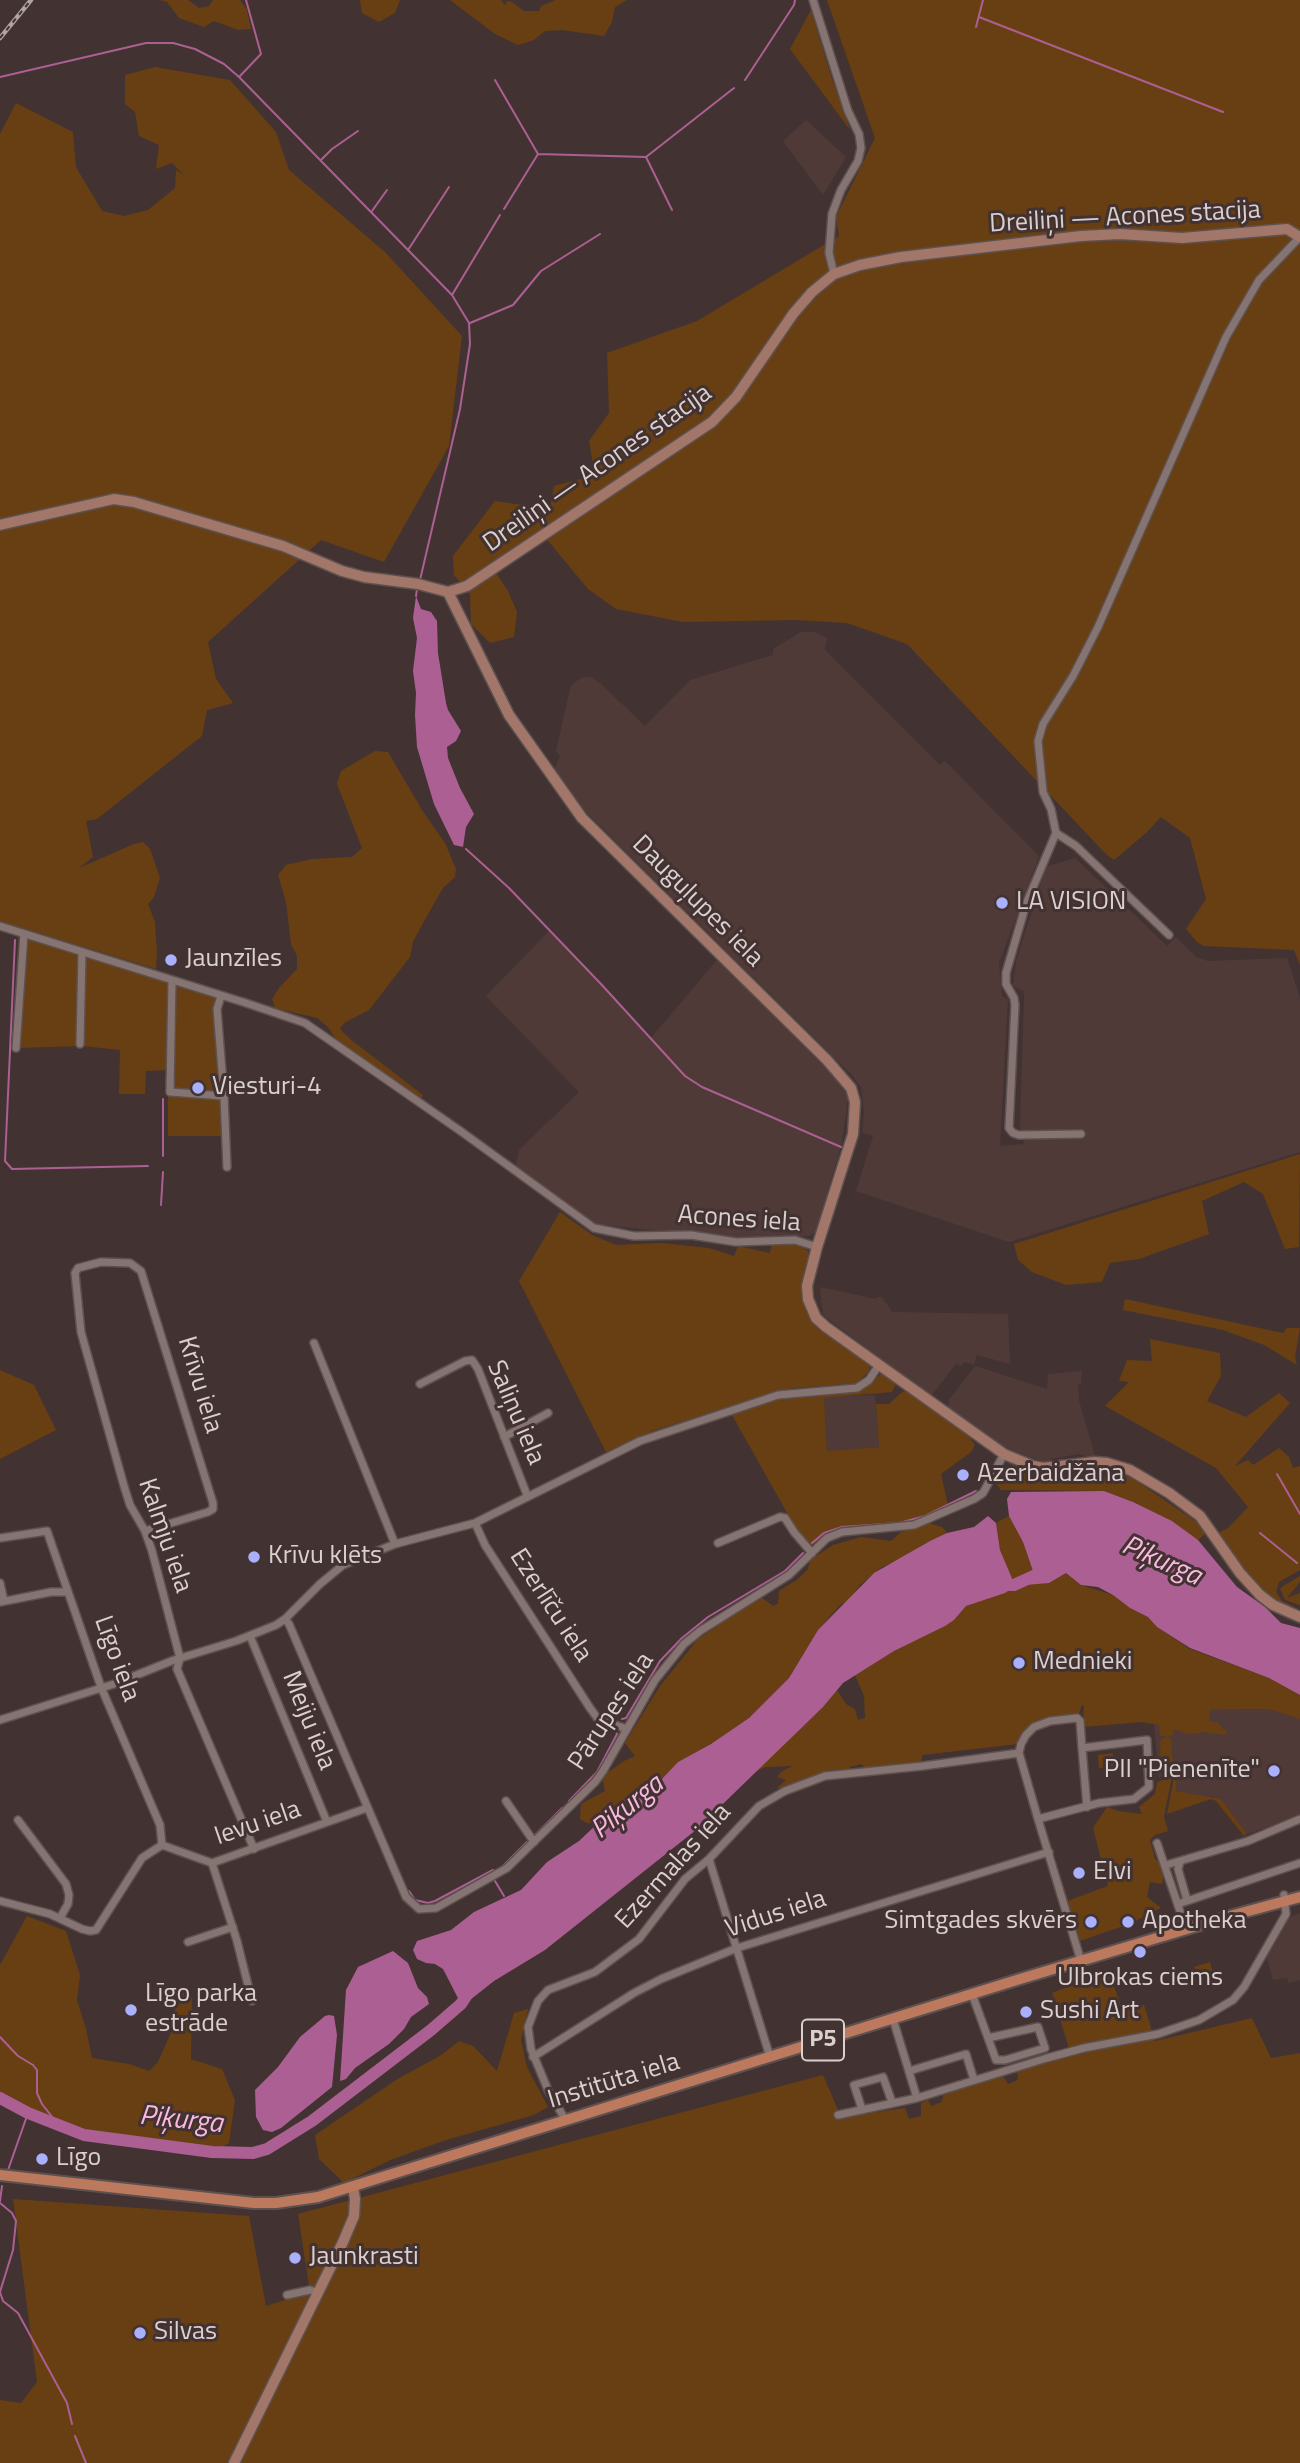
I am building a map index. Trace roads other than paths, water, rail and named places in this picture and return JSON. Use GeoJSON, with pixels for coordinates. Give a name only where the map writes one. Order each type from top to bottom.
{"type":"FeatureCollection","features":[{"type":"Feature","properties":{"kind":"main road","name":"Institūta iela"},"geometry":{"type":"LineString","coordinates":[[0,2175],[254,2203],[307,2199],[1230,1916],[1285,1898],[1300,1890]]}},
{"type":"Feature","properties":{"kind":"main road","name":"Institūta iela"},"geometry":{"type":"LineString","coordinates":[[1285,1898],[1300,1897]]}},
{"type":"Feature","properties":{"kind":"street"},"geometry":{"type":"LineString","coordinates":[[813,0],[838,80],[859,134],[858,161],[841,190],[832,214],[829,253],[834,274]]}},
{"type":"Feature","properties":{"kind":"street","name":"Dreiliņi — Acones stacija"},"geometry":{"type":"LineString","coordinates":[[448,592],[467,586],[712,422],[736,397],[793,314],[812,292],[834,274],[860,265],[901,257],[1056,238],[1120,234],[1182,239],[1287,229],[1300,237]]}},
{"type":"Feature","properties":{"kind":"street"},"geometry":{"type":"LineString","coordinates":[[1081,1133],[1020,1135],[1009,1128],[1015,1005],[1006,984],[1010,958],[1026,904],[1056,834],[1051,809],[1043,792],[1038,741],[1043,724],[1073,676],[1111,595],[1226,337],[1259,280],[1300,237]]}},
{"type":"Feature","properties":{"kind":"street"},"geometry":{"type":"LineString","coordinates":[[0,525],[96,502],[124,500],[283,546],[363,577],[418,584],[448,592]]}},
{"type":"Feature","properties":{"kind":"street","name":"Dauguļupes iela"},"geometry":{"type":"LineString","coordinates":[[448,592],[509,716],[582,818],[827,1060],[851,1088],[855,1102],[853,1134],[817,1247]]}},
{"type":"Feature","properties":{"kind":"street"},"geometry":{"type":"LineString","coordinates":[[1056,834],[1076,846],[1169,935]]}},
{"type":"Feature","properties":{"kind":"street","name":"Acones iela"},"geometry":{"type":"LineString","coordinates":[[0,926],[305,1023],[594,1228],[634,1236],[691,1235],[736,1242],[795,1240],[817,1247],[807,1286],[816,1318],[826,1327],[1004,1454],[1043,1468],[1107,1463],[1145,1478],[1200,1516],[1240,1573],[1260,1595],[1273,1605],[1300,1617]]}},
{"type":"Feature","properties":{"kind":"street"},"geometry":{"type":"LineString","coordinates":[[16,1048],[24,934]]}},
{"type":"Feature","properties":{"kind":"street"},"geometry":{"type":"LineString","coordinates":[[80,1044],[82,953]]}},
{"type":"Feature","properties":{"kind":"street"},"geometry":{"type":"LineString","coordinates":[[173,980],[170,1093],[224,1096]]}},
{"type":"Feature","properties":{"kind":"street"},"geometry":{"type":"LineString","coordinates":[[221,996],[217,1009],[227,1167]]}},
{"type":"Feature","properties":{"kind":"street","name":"Krīvu iela"},"geometry":{"type":"LineString","coordinates":[[78,1268],[118,1261],[136,1265],[141,1270],[213,1503],[208,1512],[145,1531]]}},
{"type":"Feature","properties":{"kind":"street","name":"Kalmju iela"},"geometry":{"type":"LineString","coordinates":[[78,1268],[75,1273],[81,1332],[124,1486],[145,1531],[180,1658],[177,1669],[254,1849]]}},
{"type":"Feature","properties":{"kind":"street"},"geometry":{"type":"LineString","coordinates":[[314,1343],[395,1544]]}},
{"type":"Feature","properties":{"kind":"street","name":"Saliņu iela"},"geometry":{"type":"LineString","coordinates":[[420,1384],[472,1360],[478,1368],[527,1495]]}},
{"type":"Feature","properties":{"kind":"street"},"geometry":{"type":"LineString","coordinates":[[0,1720],[250,1636],[285,1619],[343,1565],[395,1544],[475,1523],[618,1451],[664,1432],[778,1395],[857,1388],[869,1380],[879,1365]]}},
{"type":"Feature","properties":{"kind":"street"},"geometry":{"type":"LineString","coordinates":[[504,1437],[548,1413]]}},
{"type":"Feature","properties":{"kind":"street","name":"Pārupes iela"},"geometry":{"type":"LineString","coordinates":[[285,1619],[405,1897],[419,1909],[436,1909],[500,1873],[595,1782],[655,1680],[684,1644],[700,1630],[789,1576],[827,1538],[842,1532],[914,1525],[974,1499],[983,1493],[1004,1454]]}},
{"type":"Feature","properties":{"kind":"street"},"geometry":{"type":"LineString","coordinates":[[718,1543],[780,1517],[785,1518],[812,1553]]}},
{"type":"Feature","properties":{"kind":"street","name":"Ezerlīču iela"},"geometry":{"type":"LineString","coordinates":[[475,1523],[485,1545],[598,1719],[627,1729]]}},
{"type":"Feature","properties":{"kind":"street","name":"Līgo iela"},"geometry":{"type":"LineString","coordinates":[[0,1538],[47,1531],[101,1687],[160,1825],[162,1845]]}},
{"type":"Feature","properties":{"kind":"street"},"geometry":{"type":"LineString","coordinates":[[0,1583],[2,1602],[68,1591]]}},
{"type":"Feature","properties":{"kind":"street","name":"Meiju iela"},"geometry":{"type":"LineString","coordinates":[[250,1636],[327,1822]]}},
{"type":"Feature","properties":{"kind":"street"},"geometry":{"type":"LineString","coordinates":[[1081,1961],[1019,1753],[1026,1735],[1034,1727],[1050,1721],[1077,1718],[1080,1721],[1087,1807]]}},
{"type":"Feature","properties":{"kind":"street"},"geometry":{"type":"LineString","coordinates":[[1038,1819],[1098,1803],[1135,1799],[1149,1787],[1147,1740],[1082,1748]]}},
{"type":"Feature","properties":{"kind":"street","name":"Ezermalas iela"},"geometry":{"type":"LineString","coordinates":[[566,2121],[533,2057],[528,2027],[538,2001],[548,1990],[595,1972],[639,1940],[685,1879],[759,1806],[796,1786],[825,1776],[1019,1753]]}},
{"type":"Feature","properties":{"kind":"street"},"geometry":{"type":"LineString","coordinates":[[506,1801],[534,1842]]}},
{"type":"Feature","properties":{"kind":"street","name":"Ievu iela"},"geometry":{"type":"LineString","coordinates":[[162,1845],[212,1863],[367,1808]]}},
{"type":"Feature","properties":{"kind":"street"},"geometry":{"type":"LineString","coordinates":[[1166,1865],[1248,1841],[1300,1819]]}},
{"type":"Feature","properties":{"kind":"street"},"geometry":{"type":"LineString","coordinates":[[18,1820],[66,1884],[68,1904],[60,1918]]}},
{"type":"Feature","properties":{"kind":"street"},"geometry":{"type":"LineString","coordinates":[[1157,1843],[1186,1929]]}},
{"type":"Feature","properties":{"kind":"street"},"geometry":{"type":"LineString","coordinates":[[0,1901],[60,1918],[82,1929],[96,1930],[142,1858],[162,1845]]}},
{"type":"Feature","properties":{"kind":"street","name":"Vidus iela"},"geometry":{"type":"LineString","coordinates":[[533,2057],[634,1993],[737,1948],[1049,1852]]}},
{"type":"Feature","properties":{"kind":"street"},"geometry":{"type":"LineString","coordinates":[[709,1858],[770,2057]]}},
{"type":"Feature","properties":{"kind":"street"},"geometry":{"type":"LineString","coordinates":[[1180,1862],[1178,1869],[1187,1900]]}},
{"type":"Feature","properties":{"kind":"street"},"geometry":{"type":"LineString","coordinates":[[212,1863],[233,1927],[252,2001]]}},
{"type":"Feature","properties":{"kind":"street"},"geometry":{"type":"LineString","coordinates":[[1178,1904],[1300,1863]]}},
{"type":"Feature","properties":{"kind":"street"},"geometry":{"type":"LineString","coordinates":[[838,2115],[917,2098],[1062,2054],[1168,2032],[1199,2020],[1233,2000],[1253,1974],[1287,1909],[1285,1898]]}},
{"type":"Feature","properties":{"kind":"street"},"geometry":{"type":"LineString","coordinates":[[188,1942],[233,1927]]}},
{"type":"Feature","properties":{"kind":"street"},"geometry":{"type":"LineString","coordinates":[[972,1994],[996,2060],[1005,2060],[1045,2048],[1055,2048],[1062,2054]]}},
{"type":"Feature","properties":{"kind":"street"},"geometry":{"type":"LineString","coordinates":[[893,2019],[917,2098]]}},
{"type":"Feature","properties":{"kind":"street"},"geometry":{"type":"LineString","coordinates":[[988,2038],[1038,2027],[1045,2048]]}},
{"type":"Feature","properties":{"kind":"street"},"geometry":{"type":"LineString","coordinates":[[909,2071],[966,2054],[974,2080]]}},
{"type":"Feature","properties":{"kind":"street"},"geometry":{"type":"LineString","coordinates":[[862,2109],[854,2085],[883,2077],[892,2102]]}},
{"type":"Feature","properties":{"kind":"street"},"geometry":{"type":"LineString","coordinates":[[234,2463],[354,2216],[355,2199],[352,2187]]}},
{"type":"Feature","properties":{"kind":"street"},"geometry":{"type":"LineString","coordinates":[[287,2295],[310,2290],[318,2293]]}},
{"type":"Feature","properties":{"kind":"water"},"geometry":{"type":"Polygon","coordinates":[[[416,596],[421,609],[431,612],[437,621],[438,653],[446,703],[461,731],[456,741],[447,747],[448,758],[460,788],[474,814],[466,827],[463,847],[454,845],[434,804],[417,747],[413,671],[417,638],[413,618],[416,596]]]}},
{"type":"Feature","properties":{"kind":"water"},"geometry":{"type":"Polygon","coordinates":[[[1104,1491],[1172,1521],[1198,1540],[1237,1587],[1265,1607],[1281,1623],[1300,1628],[1300,1695],[1269,1678],[1190,1648],[1113,1595],[1098,1587],[1081,1585],[1066,1573],[1049,1583],[1025,1585],[1023,1578],[1034,1574],[1023,1542],[1009,1516],[1007,1499],[1011,1492],[1104,1491]]]}},
{"type":"Feature","properties":{"kind":"water"},"geometry":{"type":"Polygon","coordinates":[[[988,1516],[996,1523],[1000,1550],[1014,1587],[1005,1593],[966,1606],[945,1626],[894,1651],[843,1683],[823,1707],[696,1830],[545,1950],[494,1981],[470,2000],[461,2004],[443,1969],[417,1959],[413,1950],[417,1941],[451,1930],[474,1912],[521,1890],[547,1862],[579,1841],[616,1806],[660,1781],[678,1762],[749,1718],[789,1678],[818,1630],[874,1573],[947,1533],[974,1527],[988,1516]]]}},
{"type":"Feature","properties":{"kind":"water"},"geometry":{"type":"Polygon","coordinates":[[[393,1951],[408,1963],[418,1988],[427,1997],[429,2004],[411,2017],[404,2029],[389,2044],[340,2081],[346,1990],[358,1967],[393,1951]]]}},
{"type":"Feature","properties":{"kind":"water"},"geometry":{"type":"Polygon","coordinates":[[[329,2015],[334,2016],[337,2035],[332,2087],[281,2128],[272,2132],[263,2130],[256,2117],[255,2090],[278,2067],[300,2037],[329,2015]]]}},
{"type":"Feature","properties":{"kind":"waterway"},"geometry":{"type":"LineString","coordinates":[[240,76],[261,54],[246,0]]}},
{"type":"Feature","properties":{"kind":"waterway"},"geometry":{"type":"LineString","coordinates":[[745,80],[795,0]]}},
{"type":"Feature","properties":{"kind":"waterway"},"geometry":{"type":"LineString","coordinates":[[976,27],[983,0]]}},
{"type":"Feature","properties":{"kind":"waterway"},"geometry":{"type":"LineString","coordinates":[[979,17],[1223,112]]}},
{"type":"Feature","properties":{"kind":"waterway"},"geometry":{"type":"LineString","coordinates":[[0,77],[146,43],[173,43],[195,49],[224,64],[239,77],[452,295],[469,323],[470,344],[460,409],[420,580]]}},
{"type":"Feature","properties":{"kind":"waterway"},"geometry":{"type":"LineString","coordinates":[[495,80],[538,154],[504,209]]}},
{"type":"Feature","properties":{"kind":"waterway"},"geometry":{"type":"LineString","coordinates":[[538,154],[646,157],[734,88]]}},
{"type":"Feature","properties":{"kind":"waterway"},"geometry":{"type":"LineString","coordinates":[[321,160],[358,131]]}},
{"type":"Feature","properties":{"kind":"waterway"},"geometry":{"type":"LineString","coordinates":[[646,157],[672,210]]}},
{"type":"Feature","properties":{"kind":"waterway"},"geometry":{"type":"LineString","coordinates":[[408,250],[449,187]]}},
{"type":"Feature","properties":{"kind":"waterway"},"geometry":{"type":"LineString","coordinates":[[372,211],[387,190]]}},
{"type":"Feature","properties":{"kind":"waterway"},"geometry":{"type":"LineString","coordinates":[[452,295],[500,215]]}},
{"type":"Feature","properties":{"kind":"waterway"},"geometry":{"type":"LineString","coordinates":[[470,323],[513,305],[541,271],[600,234]]}},
{"type":"Feature","properties":{"kind":"waterway"},"geometry":{"type":"LineString","coordinates":[[416,596],[417,589]]}},
{"type":"Feature","properties":{"kind":"waterway"},"geometry":{"type":"LineString","coordinates":[[466,849],[509,888],[685,1076],[702,1087],[841,1147]]}},
{"type":"Feature","properties":{"kind":"waterway"},"geometry":{"type":"LineString","coordinates":[[15,940],[5,1161],[12,1169],[148,1166]]}},
{"type":"Feature","properties":{"kind":"waterway"},"geometry":{"type":"LineString","coordinates":[[163,1099],[163,1156]]}},
{"type":"Feature","properties":{"kind":"waterway"},"geometry":{"type":"LineString","coordinates":[[161,1205],[163,1172]]}},
{"type":"Feature","properties":{"kind":"waterway"},"geometry":{"type":"LineString","coordinates":[[1277,1474],[1300,1514]]}},
{"type":"Feature","properties":{"kind":"waterway"},"geometry":{"type":"LineString","coordinates":[[812,1543],[824,1533],[842,1527],[899,1523],[925,1516],[976,1491]]}},
{"type":"Feature","properties":{"kind":"waterway"},"geometry":{"type":"LineString","coordinates":[[1260,1533],[1297,1563]]}},
{"type":"Feature","properties":{"kind":"waterway"},"geometry":{"type":"LineString","coordinates":[[622,1719],[626,1718],[660,1661],[682,1638],[708,1617],[785,1571],[803,1553]]}},
{"type":"Feature","properties":{"kind":"waterway","name":"Piķurga"},"geometry":{"type":"LineString","coordinates":[[999,1585],[1014,1585],[1038,1574]]}},
{"type":"Feature","properties":{"kind":"waterway"},"geometry":{"type":"LineString","coordinates":[[569,1801],[597,1772],[616,1732]]}},
{"type":"Feature","properties":{"kind":"waterway"},"geometry":{"type":"LineString","coordinates":[[535,1835],[562,1808]]}},
{"type":"Feature","properties":{"kind":"waterway"},"geometry":{"type":"LineString","coordinates":[[502,1867],[527,1842]]}},
{"type":"Feature","properties":{"kind":"waterway"},"geometry":{"type":"LineString","coordinates":[[409,1891],[415,1900],[428,1903],[493,1870]]}},
{"type":"Feature","properties":{"kind":"waterway"},"geometry":{"type":"LineString","coordinates":[[495,1881],[504,1896]]}},
{"type":"Feature","properties":{"kind":"waterway","name":"Piķurga"},"geometry":{"type":"LineString","coordinates":[[0,2098],[28,2113],[84,2135],[212,2152],[253,2153],[267,2149],[312,2121],[431,2030],[461,2004],[470,1990]]}},
{"type":"Feature","properties":{"kind":"waterway"},"geometry":{"type":"LineString","coordinates":[[0,2037],[18,2056],[37,2070],[37,2093],[53,2118],[53,2123]]}},
{"type":"Feature","properties":{"kind":"waterway"},"geometry":{"type":"LineString","coordinates":[[8,2170],[28,2113]]}},
{"type":"Feature","properties":{"kind":"waterway"},"geometry":{"type":"LineString","coordinates":[[0,2201],[2,2186]]}},
{"type":"Feature","properties":{"kind":"waterway"},"geometry":{"type":"LineString","coordinates":[[0,2203],[12,2213],[16,2221],[13,2250],[0,2292],[3,2301],[18,2313],[67,2403],[72,2424]]}},
{"type":"Feature","properties":{"kind":"waterway"},"geometry":{"type":"LineString","coordinates":[[75,2436],[86,2463]]}},
{"type":"Feature","properties":{"kind":"railway"},"geometry":{"type":"LineString","coordinates":[[0,38],[31,0]]}},
{"type":"Feature","properties":{"kind":"place","name":"LA VISION"},"geometry":{"type":"Point","coordinates":[1002,903]}},
{"type":"Feature","properties":{"kind":"place","name":"Jaunzīles"},"geometry":{"type":"Point","coordinates":[171,960]}},
{"type":"Feature","properties":{"kind":"place","name":"Viesturi-4"},"geometry":{"type":"Point","coordinates":[198,1088]}},
{"type":"Feature","properties":{"kind":"place","name":"Azerbaidžāna"},"geometry":{"type":"Point","coordinates":[963,1475]}},
{"type":"Feature","properties":{"kind":"place","name":"Krīvu klēts"},"geometry":{"type":"Point","coordinates":[254,1557]}},
{"type":"Feature","properties":{"kind":"place","name":"Mednieki"},"geometry":{"type":"Point","coordinates":[1019,1663]}},
{"type":"Feature","properties":{"kind":"place","name":"PII \"Pienenīte\""},"geometry":{"type":"Point","coordinates":[1274,1771]}},
{"type":"Feature","properties":{"kind":"place","name":"Elvi"},"geometry":{"type":"Point","coordinates":[1079,1873]}},
{"type":"Feature","properties":{"kind":"place","name":"Simtgades skvērs"},"geometry":{"type":"Point","coordinates":[1091,1922]}},
{"type":"Feature","properties":{"kind":"place","name":"Apotheka"},"geometry":{"type":"Point","coordinates":[1128,1922]}},
{"type":"Feature","properties":{"kind":"place","name":"Ulbrokas ciems"},"geometry":{"type":"Point","coordinates":[1140,1952]}},
{"type":"Feature","properties":{"kind":"place","name":"Līgo parka estrāde"},"geometry":{"type":"Point","coordinates":[131,2010]}},
{"type":"Feature","properties":{"kind":"place","name":"Sushi Art"},"geometry":{"type":"Point","coordinates":[1026,2012]}},
{"type":"Feature","properties":{"kind":"place","name":"Līgo"},"geometry":{"type":"Point","coordinates":[42,2159]}},
{"type":"Feature","properties":{"kind":"place","name":"Jaunkrasti"},"geometry":{"type":"Point","coordinates":[295,2258]}},
{"type":"Feature","properties":{"kind":"place","name":"Silvas"},"geometry":{"type":"Point","coordinates":[140,2333]}}]}
